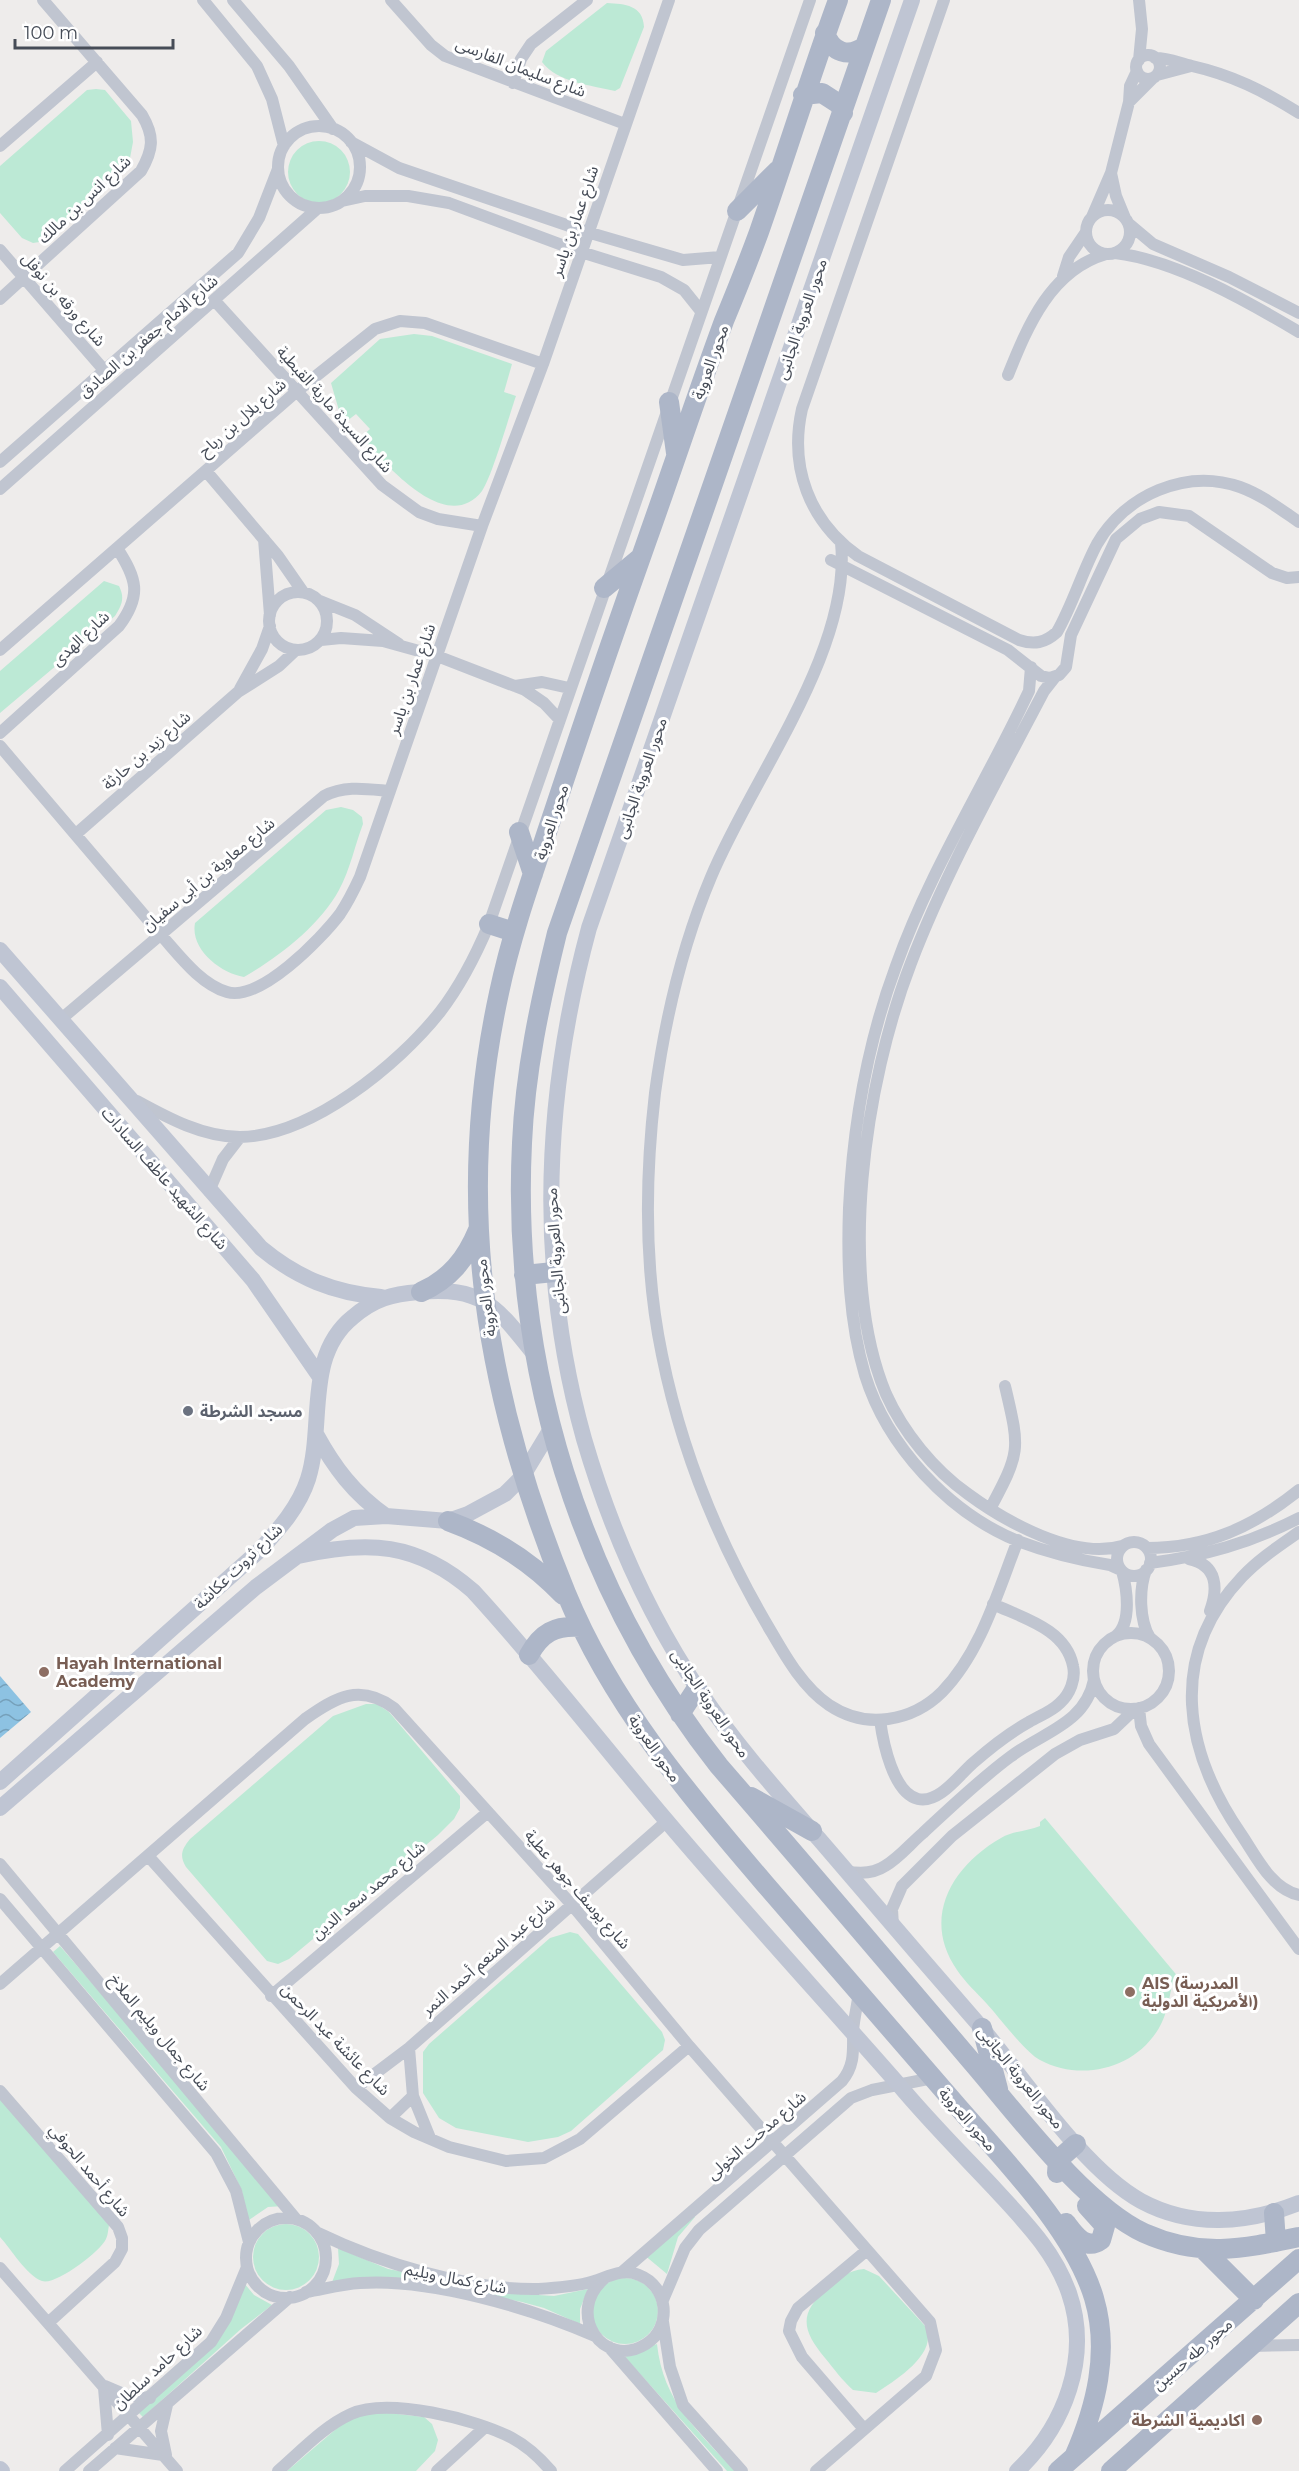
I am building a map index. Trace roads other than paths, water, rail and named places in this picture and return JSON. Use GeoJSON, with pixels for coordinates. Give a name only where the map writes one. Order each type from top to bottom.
{"type":"FeatureCollection","features":[{"type":"Feature","properties":{"kind":"main road","name":"محور العروبة"},"geometry":{"type":"LineString","coordinates":[[838,0],[640,558],[514,932],[499,993],[488,1054],[481,1116],[479,1228],[484,1300],[500,1393],[522,1477],[580,1627],[628,1709],[684,1790],[1013,2172],[1077,2258],[1093,2295],[1099,2316],[1101,2360],[1098,2382],[1074,2457]]}},
{"type":"Feature","properties":{"kind":"main road"},"geometry":{"type":"LineString","coordinates":[[881,0],[557,933],[542,995],[526,1089],[521,1195],[524,1275],[535,1355],[551,1429],[579,1515],[614,1597],[680,1714],[740,1790],[1000,2094],[1092,2196],[1130,2226],[1160,2239],[1205,2251],[1299,2237]]}},
{"type":"Feature","properties":{"kind":"main road"},"geometry":{"type":"LineString","coordinates":[[825,33],[828,42],[841,52],[858,51],[865,46]]}},
{"type":"Feature","properties":{"kind":"main road"},"geometry":{"type":"LineString","coordinates":[[803,95],[822,93],[839,104],[843,113]]}},
{"type":"Feature","properties":{"kind":"main road"},"geometry":{"type":"LineString","coordinates":[[737,211],[780,168]]}},
{"type":"Feature","properties":{"kind":"main road"},"geometry":{"type":"LineString","coordinates":[[669,402],[677,456]]}},
{"type":"Feature","properties":{"kind":"main road"},"geometry":{"type":"LineString","coordinates":[[604,588],[640,558]]}},
{"type":"Feature","properties":{"kind":"main road"},"geometry":{"type":"LineString","coordinates":[[519,832],[533,874]]}},
{"type":"Feature","properties":{"kind":"main road"},"geometry":{"type":"LineString","coordinates":[[489,924],[514,932]]}},
{"type":"Feature","properties":{"kind":"main road"},"geometry":{"type":"LineString","coordinates":[[421,1292],[437,1285],[463,1260],[479,1228]]}},
{"type":"Feature","properties":{"kind":"main road"},"geometry":{"type":"LineString","coordinates":[[524,1275],[554,1272]]}},
{"type":"Feature","properties":{"kind":"main road"},"geometry":{"type":"LineString","coordinates":[[448,1521],[471,1529],[515,1553],[553,1585],[570,1603]]}},
{"type":"Feature","properties":{"kind":"main road"},"geometry":{"type":"LineString","coordinates":[[529,1655],[537,1641],[549,1631],[565,1626],[580,1627]]}},
{"type":"Feature","properties":{"kind":"main road"},"geometry":{"type":"LineString","coordinates":[[680,1714],[697,1688]]}},
{"type":"Feature","properties":{"kind":"main road"},"geometry":{"type":"LineString","coordinates":[[740,1790],[812,1831]]}},
{"type":"Feature","properties":{"kind":"main road"},"geometry":{"type":"LineString","coordinates":[[982,2028],[1000,2094]]}},
{"type":"Feature","properties":{"kind":"main road"},"geometry":{"type":"LineString","coordinates":[[1013,2172],[1041,2191],[1075,2235],[1088,2244],[1097,2243],[1104,2236],[1105,2226],[1097,2215],[1062,2182],[1058,2174],[1058,2160],[1076,2144]]}},
{"type":"Feature","properties":{"kind":"main road"},"geometry":{"type":"LineString","coordinates":[[1274,2213],[1276,2242]]}},
{"type":"Feature","properties":{"kind":"main road"},"geometry":{"type":"LineString","coordinates":[[1205,2251],[1254,2300]]}},
{"type":"Feature","properties":{"kind":"main road","name":"محور طه حسين"},"geometry":{"type":"LineString","coordinates":[[1058,2471],[1299,2259]]}},
{"type":"Feature","properties":{"kind":"main road","name":"محور طه حسين"},"geometry":{"type":"LineString","coordinates":[[1111,2471],[1299,2303]]}},
{"type":"Feature","properties":{"kind":"street","name":"شارع انس بن مالك"},"geometry":{"type":"LineString","coordinates":[[0,299],[141,171],[150,156],[153,142],[149,127],[43,0]]}},
{"type":"Feature","properties":{"kind":"street"},"geometry":{"type":"LineString","coordinates":[[203,0],[257,66],[268,90],[284,146],[278,169],[280,181],[295,201],[318,208],[331,207],[351,194],[360,173],[357,151],[351,142]]}},
{"type":"Feature","properties":{"kind":"street"},"geometry":{"type":"LineString","coordinates":[[233,0],[289,66],[333,129],[351,142],[399,168],[587,232],[683,260],[720,257]]}},
{"type":"Feature","properties":{"kind":"street"},"geometry":{"type":"LineString","coordinates":[[513,83],[521,59],[531,44],[586,0]]}},
{"type":"Feature","properties":{"kind":"street"},"geometry":{"type":"LineString","coordinates":[[489,924],[700,310],[810,0]]}},
{"type":"Feature","properties":{"kind":"street","name":"محور العروبة الجانبى"},"geometry":{"type":"LineString","coordinates":[[912,0],[589,928],[574,983],[555,1097],[550,1211],[554,1272],[570,1382],[602,1493],[644,1593],[697,1688],[751,1761],[982,2028],[1076,2144],[1115,2182],[1138,2199],[1159,2209],[1206,2220],[1254,2218],[1299,2203]]}},
{"type":"Feature","properties":{"kind":"street"},"geometry":{"type":"LineString","coordinates":[[944,0],[799,423],[798,465],[806,492],[818,517],[841,543],[870,563],[1019,640],[1035,643],[1050,638],[1057,632],[1106,531],[1129,507],[1157,490],[1195,482],[1230,484],[1260,496],[1299,522]]}},
{"type":"Feature","properties":{"kind":"street"},"geometry":{"type":"LineString","coordinates":[[1138,0],[1142,29],[1138,66],[1146,79],[1174,73],[1191,66]]}},
{"type":"Feature","properties":{"kind":"street","name":"شارع عمار بن ياسر"},"geometry":{"type":"LineString","coordinates":[[0,746],[161,935],[201,976],[227,992],[245,992],[263,986],[325,931],[351,897],[390,791],[482,526],[543,364],[666,1]]}},
{"type":"Feature","properties":{"kind":"street","name":"شارع سليمان الفارسى"},"geometry":{"type":"LineString","coordinates":[[398,2],[431,45],[444,56],[625,124]]}},
{"type":"Feature","properties":{"kind":"street"},"geometry":{"type":"LineString","coordinates":[[1129,102],[1155,76],[1160,66],[1142,29]]}},
{"type":"Feature","properties":{"kind":"street"},"geometry":{"type":"LineString","coordinates":[[1008,375],[1034,320],[1062,276],[1069,257],[1086,232],[1111,173],[1129,102],[1130,86],[1145,56],[1173,59],[1191,66],[1214,70],[1241,81],[1299,113]]}},
{"type":"Feature","properties":{"kind":"street"},"geometry":{"type":"LineString","coordinates":[[0,146],[97,62]]}},
{"type":"Feature","properties":{"kind":"street"},"geometry":{"type":"LineString","coordinates":[[284,146],[305,129],[333,129]]}},
{"type":"Feature","properties":{"kind":"street","name":"شارع الامام جعفر بن الصادق"},"geometry":{"type":"LineString","coordinates":[[0,462],[238,254],[259,218],[278,169]]}},
{"type":"Feature","properties":{"kind":"street"},"geometry":{"type":"LineString","coordinates":[[1062,276],[1078,265],[1110,253],[1128,240],[1126,220],[1111,173]]}},
{"type":"Feature","properties":{"kind":"street"},"geometry":{"type":"LineString","coordinates":[[342,201],[365,196],[429,198],[449,203],[581,252],[673,282],[689,295],[700,310]]}},
{"type":"Feature","properties":{"kind":"street","name":"شارع الامام جعفر بن الصادق"},"geometry":{"type":"LineString","coordinates":[[0,489],[318,208]]}},
{"type":"Feature","properties":{"kind":"street"},"geometry":{"type":"LineString","coordinates":[[1092,218],[1105,210],[1119,213],[1153,244],[1229,277],[1299,313]]}},
{"type":"Feature","properties":{"kind":"street"},"geometry":{"type":"LineString","coordinates":[[1086,232],[1092,247],[1110,253],[1143,258],[1192,277],[1299,332]]}},
{"type":"Feature","properties":{"kind":"street","name":"شارع ورقه بن نوفل"},"geometry":{"type":"LineString","coordinates":[[0,250],[104,370]]}},
{"type":"Feature","properties":{"kind":"street","name":"شارع السيدة مارية القبطية"},"geometry":{"type":"LineString","coordinates":[[215,301],[370,474],[407,505],[438,519],[482,526]]}},
{"type":"Feature","properties":{"kind":"street","name":"شارع بلال بن رباح"},"geometry":{"type":"LineString","coordinates":[[0,650],[296,392],[375,329],[400,321],[425,323],[543,364]]}},
{"type":"Feature","properties":{"kind":"street"},"geometry":{"type":"LineString","coordinates":[[206,471],[264,539],[303,592],[363,619],[403,646]]}},
{"type":"Feature","properties":{"kind":"street"},"geometry":{"type":"LineString","coordinates":[[1299,577],[1287,578],[1272,573],[1189,516],[1169,512],[1149,515],[1131,524],[1116,539],[1071,636],[1066,667],[1044,690],[949,878],[910,964],[883,1057],[868,1141],[860,1242],[866,1315],[875,1360],[888,1397],[915,1441],[948,1479],[990,1509],[1019,1526],[1051,1539],[1101,1550],[1135,1542],[1147,1548],[1180,1547],[1230,1534],[1261,1519],[1299,1490]]}},
{"type":"Feature","properties":{"kind":"street","name":"شارع زيد بن حارثة"},"geometry":{"type":"LineString","coordinates":[[238,692],[259,656],[270,620],[264,539]]}},
{"type":"Feature","properties":{"kind":"street"},"geometry":{"type":"LineString","coordinates":[[841,543],[843,568],[837,609],[818,662],[711,878],[677,976],[665,1027],[652,1124],[648,1195],[649,1246],[659,1341],[671,1397],[701,1492],[736,1570],[781,1649],[818,1696],[846,1714],[862,1719],[880,1720],[909,1715],[942,1692],[968,1654],[993,1604],[1018,1540]]}},
{"type":"Feature","properties":{"kind":"street","name":"شارع الهدى"},"geometry":{"type":"LineString","coordinates":[[0,733],[119,626],[130,611],[135,593],[134,581],[117,548]]}},
{"type":"Feature","properties":{"kind":"street"},"geometry":{"type":"LineString","coordinates":[[831,560],[1008,650],[1041,676],[1055,677]]}},
{"type":"Feature","properties":{"kind":"street"},"geometry":{"type":"LineString","coordinates":[[303,592],[282,597],[270,620],[282,645],[296,650],[305,649],[321,640],[362,639],[403,646],[437,656],[515,686],[544,703],[559,719]]}},
{"type":"Feature","properties":{"kind":"street"},"geometry":{"type":"LineString","coordinates":[[320,601],[327,620],[321,640]]}},
{"type":"Feature","properties":{"kind":"street","name":"شارع زيد بن حارثة"},"geometry":{"type":"LineString","coordinates":[[76,834],[238,692],[279,666],[296,650]]}},
{"type":"Feature","properties":{"kind":"street"},"geometry":{"type":"LineString","coordinates":[[1031,667],[1029,691],[933,878],[904,943],[870,1051],[854,1140],[848,1272],[855,1332],[866,1376],[883,1417],[902,1447],[936,1485],[967,1510],[1018,1540],[1057,1553],[1110,1564],[1134,1576],[1148,1567],[1240,1545],[1299,1518]]}},
{"type":"Feature","properties":{"kind":"street"},"geometry":{"type":"LineString","coordinates":[[515,686],[542,682],[569,688]]}},
{"type":"Feature","properties":{"kind":"street","name":"شارع معاوية بن أبى سفيان"},"geometry":{"type":"LineString","coordinates":[[60,1020],[324,796],[335,790],[348,789],[390,791]]}},
{"type":"Feature","properties":{"kind":"street","name":"شارع الشهيد عاطف السادات"},"geometry":{"type":"LineString","coordinates":[[123,1093],[174,1122],[240,1137],[279,1130],[309,1120],[362,1085],[406,1047],[440,1011],[461,980],[489,924]]}},
{"type":"Feature","properties":{"kind":"street","name":"شارع الشهيد عاطف السادات"},"geometry":{"type":"LineString","coordinates":[[0,950],[261,1248],[296,1274],[338,1291],[381,1297]]}},
{"type":"Feature","properties":{"kind":"street","name":"شارع الشهيد عاطف السادات"},"geometry":{"type":"LineString","coordinates":[[0,987],[254,1280],[320,1377]]}},
{"type":"Feature","properties":{"kind":"street"},"geometry":{"type":"LineString","coordinates":[[27,1018],[38,1012],[45,1002]]}},
{"type":"Feature","properties":{"kind":"street"},"geometry":{"type":"LineString","coordinates":[[42,1035],[48,1023],[60,1020]]}},
{"type":"Feature","properties":{"kind":"street","name":"شارع الشهيد عاطف السادات"},"geometry":{"type":"LineString","coordinates":[[209,1191],[228,1151],[240,1137]]}},
{"type":"Feature","properties":{"kind":"street"},"geometry":{"type":"LineString","coordinates":[[854,1140],[868,1141]]}},
{"type":"Feature","properties":{"kind":"street","name":"شارع ثروت عكاشة"},"geometry":{"type":"LineString","coordinates":[[0,1782],[276,1532],[302,1495],[309,1476],[316,1434],[320,1377],[333,1337],[348,1321],[381,1297],[452,1290],[484,1300],[504,1318],[535,1355]]}},
{"type":"Feature","properties":{"kind":"street"},"geometry":{"type":"LineString","coordinates":[[990,1509],[1013,1467],[1017,1448],[1005,1386]]}},
{"type":"Feature","properties":{"kind":"street","name":"شارع ثروت عكاشة"},"geometry":{"type":"LineString","coordinates":[[0,1808],[256,1587],[333,1530],[354,1518],[386,1516],[448,1521],[487,1505],[522,1477],[551,1429]]}},
{"type":"Feature","properties":{"kind":"street"},"geometry":{"type":"LineString","coordinates":[[316,1434],[340,1474],[362,1498],[386,1516]]}},
{"type":"Feature","properties":{"kind":"street"},"geometry":{"type":"LineString","coordinates":[[967,1510],[975,1499]]}},
{"type":"Feature","properties":{"kind":"street"},"geometry":{"type":"LineString","coordinates":[[1206,1628],[1242,1577],[1299,1532]]}},
{"type":"Feature","properties":{"kind":"street"},"geometry":{"type":"LineString","coordinates":[[298,1556],[339,1547],[361,1546],[411,1554],[438,1565],[474,1591],[667,1821],[899,2086],[1036,2233],[1062,2273],[1070,2296],[1077,2343],[1069,2390],[1049,2434],[1018,2470]]}},
{"type":"Feature","properties":{"kind":"street"},"geometry":{"type":"LineString","coordinates":[[846,1871],[871,1872],[892,1861],[993,1770],[1029,1743],[1077,1715],[1089,1699],[1094,1680],[1094,1665],[1099,1651],[1116,1636],[1125,1623],[1126,1591],[1117,1558],[1122,1546]]}},
{"type":"Feature","properties":{"kind":"street"},"geometry":{"type":"LineString","coordinates":[[893,1927],[892,1909],[902,1886],[952,1836],[1055,1754],[1080,1740],[1114,1729],[1137,1708],[1157,1699],[1168,1682],[1168,1662],[1164,1652],[1150,1638],[1143,1617],[1143,1582],[1148,1567],[1147,1548]]}},
{"type":"Feature","properties":{"kind":"street"},"geometry":{"type":"LineString","coordinates":[[1185,1559],[1201,1563],[1208,1568],[1215,1583],[1215,1599],[1195,1659],[1191,1700],[1195,1733],[1205,1768],[1226,1811],[1273,1880],[1284,1889],[1299,1895]]}},
{"type":"Feature","properties":{"kind":"street"},"geometry":{"type":"LineString","coordinates":[[880,1720],[884,1744],[897,1778],[910,1796],[926,1800],[939,1794],[998,1742],[1061,1703],[1070,1690],[1074,1675],[1072,1660],[1064,1646],[1047,1629],[993,1604]]}},
{"type":"Feature","properties":{"kind":"street"},"geometry":{"type":"LineString","coordinates":[[1116,1636],[1130,1633],[1150,1638]]}},
{"type":"Feature","properties":{"kind":"street"},"geometry":{"type":"LineString","coordinates":[[1094,1680],[1106,1700],[1119,1707],[1137,1708]]}},
{"type":"Feature","properties":{"kind":"street","name":"شارع يوسف جوهر عطية"},"geometry":{"type":"LineString","coordinates":[[0,1984],[149,1857],[305,1719],[335,1700],[354,1694],[370,1694],[394,1708],[572,1905],[689,2046],[930,2322],[936,2350],[926,2376],[816,2471]]}},
{"type":"Feature","properties":{"kind":"street"},"geometry":{"type":"LineString","coordinates":[[1137,1708],[1141,1726],[1149,1744],[1299,1949]]}},
{"type":"Feature","properties":{"kind":"street","name":"شارع محمد سعد الدين"},"geometry":{"type":"LineString","coordinates":[[271,1996],[488,1812]]}},
{"type":"Feature","properties":{"kind":"street","name":"شارع عبد المنعم أحمد النمر"},"geometry":{"type":"LineString","coordinates":[[356,2088],[409,2048],[667,1821]]}},
{"type":"Feature","properties":{"kind":"street","name":"شارع عائشة عبد الرحمن"},"geometry":{"type":"LineString","coordinates":[[149,1857],[271,1996],[356,2088],[390,2118],[449,2146],[506,2161],[544,2158],[580,2139],[689,2046]]}},
{"type":"Feature","properties":{"kind":"street","name":"شارع جمال ويليم الملاخ"},"geometry":{"type":"LineString","coordinates":[[0,1864],[57,1935],[297,2219]]}},
{"type":"Feature","properties":{"kind":"street","name":"شارع جمال ويليم الملاخ"},"geometry":{"type":"LineString","coordinates":[[0,1899],[216,2153],[236,2191],[249,2242]]}},
{"type":"Feature","properties":{"kind":"street","name":"شارع مدحت الخولى"},"geometry":{"type":"LineString","coordinates":[[622,2272],[773,2142],[848,2073],[854,2055],[853,2031],[859,1993]]}},
{"type":"Feature","properties":{"kind":"street"},"geometry":{"type":"LineString","coordinates":[[409,2048],[413,2096],[430,2138]]}},
{"type":"Feature","properties":{"kind":"street","name":"شارع مدحت الخولى"},"geometry":{"type":"LineString","coordinates":[[663,2300],[685,2248],[699,2230],[784,2155],[860,2093],[933,2078]]}},
{"type":"Feature","properties":{"kind":"street","name":"شارع أحمد الحوفي"},"geometry":{"type":"LineString","coordinates":[[0,2091],[106,2211],[122,2238],[122,2249],[115,2262],[48,2323]]}},
{"type":"Feature","properties":{"kind":"street"},"geometry":{"type":"LineString","coordinates":[[390,2118],[413,2096]]}},
{"type":"Feature","properties":{"kind":"street"},"geometry":{"type":"LineString","coordinates":[[282,2218],[297,2219],[309,2224],[318,2234],[325,2249],[325,2266],[318,2281],[306,2292],[290,2297],[268,2293],[258,2287],[247,2267],[246,2254],[249,2242],[257,2230],[269,2222],[282,2218]]}},
{"type":"Feature","properties":{"kind":"street","name":"شارع كمال ويليم"},"geometry":{"type":"LineString","coordinates":[[318,2234],[353,2250],[394,2264],[496,2286],[546,2288],[605,2278]]}},
{"type":"Feature","properties":{"kind":"street"},"geometry":{"type":"LineString","coordinates":[[864,2429],[802,2357],[789,2331],[798,2308],[866,2251]]}},
{"type":"Feature","properties":{"kind":"street","name":"شارع حامد سلطان"},"geometry":{"type":"LineString","coordinates":[[65,2471],[211,2342],[226,2318],[247,2267]]}},
{"type":"Feature","properties":{"kind":"street"},"geometry":{"type":"LineString","coordinates":[[0,2268],[177,2471]]}},
{"type":"Feature","properties":{"kind":"street"},"geometry":{"type":"LineString","coordinates":[[717,2471],[608,2346],[595,2336],[586,2316],[587,2305],[590,2294],[605,2278],[622,2272],[638,2274],[649,2280],[663,2300],[663,2322],[670,2367],[683,2405],[742,2471]]}},
{"type":"Feature","properties":{"kind":"street","name":"شارع كمال ويليم"},"geometry":{"type":"LineString","coordinates":[[306,2292],[361,2283],[403,2284],[513,2306],[549,2317],[595,2336]]}},
{"type":"Feature","properties":{"kind":"street","name":"شارع حامد سلطان"},"geometry":{"type":"LineString","coordinates":[[89,2471],[290,2297]]}},
{"type":"Feature","properties":{"kind":"street"},"geometry":{"type":"LineString","coordinates":[[608,2346],[627,2350],[645,2344],[653,2339],[663,2322]]}},
{"type":"Feature","properties":{"kind":"street"},"geometry":{"type":"LineString","coordinates":[[1252,2346],[1299,2345]]}},
{"type":"Feature","properties":{"kind":"street"},"geometry":{"type":"LineString","coordinates":[[102,2385],[126,2396],[150,2398]]}},
{"type":"Feature","properties":{"kind":"street"},"geometry":{"type":"LineString","coordinates":[[102,2385],[108,2435]]}},
{"type":"Feature","properties":{"kind":"street"},"geometry":{"type":"LineString","coordinates":[[165,2457],[161,2431],[168,2403]]}},
{"type":"Feature","properties":{"kind":"street"},"geometry":{"type":"LineString","coordinates":[[278,2471],[350,2414],[370,2408],[417,2410],[484,2428],[511,2438],[531,2451],[551,2471]]}},
{"type":"Feature","properties":{"kind":"street"},"geometry":{"type":"LineString","coordinates":[[437,2471],[484,2428]]}},
{"type":"Feature","properties":{"kind":"street"},"geometry":{"type":"LineString","coordinates":[[115,2448],[165,2457]]}},
{"type":"Feature","properties":{"kind":"water"},"geometry":{"type":"Polygon","coordinates":[[[0,1676],[31,1712],[0,1738],[0,1676]]]}},
{"type":"Feature","properties":{"kind":"place","name":"مسجد الشرطة"},"geometry":{"type":"Point","coordinates":[188,1411]}},
{"type":"Feature","properties":{"kind":"place","name":"Hayah International Academy"},"geometry":{"type":"Point","coordinates":[44,1672]}},
{"type":"Feature","properties":{"kind":"place","name":"AIS (المدرسة الأمريكية الدولية)"},"geometry":{"type":"Point","coordinates":[1130,1992]}},
{"type":"Feature","properties":{"kind":"place","name":"اكاديمية الشرطة"},"geometry":{"type":"Point","coordinates":[1257,2420]}}]}
